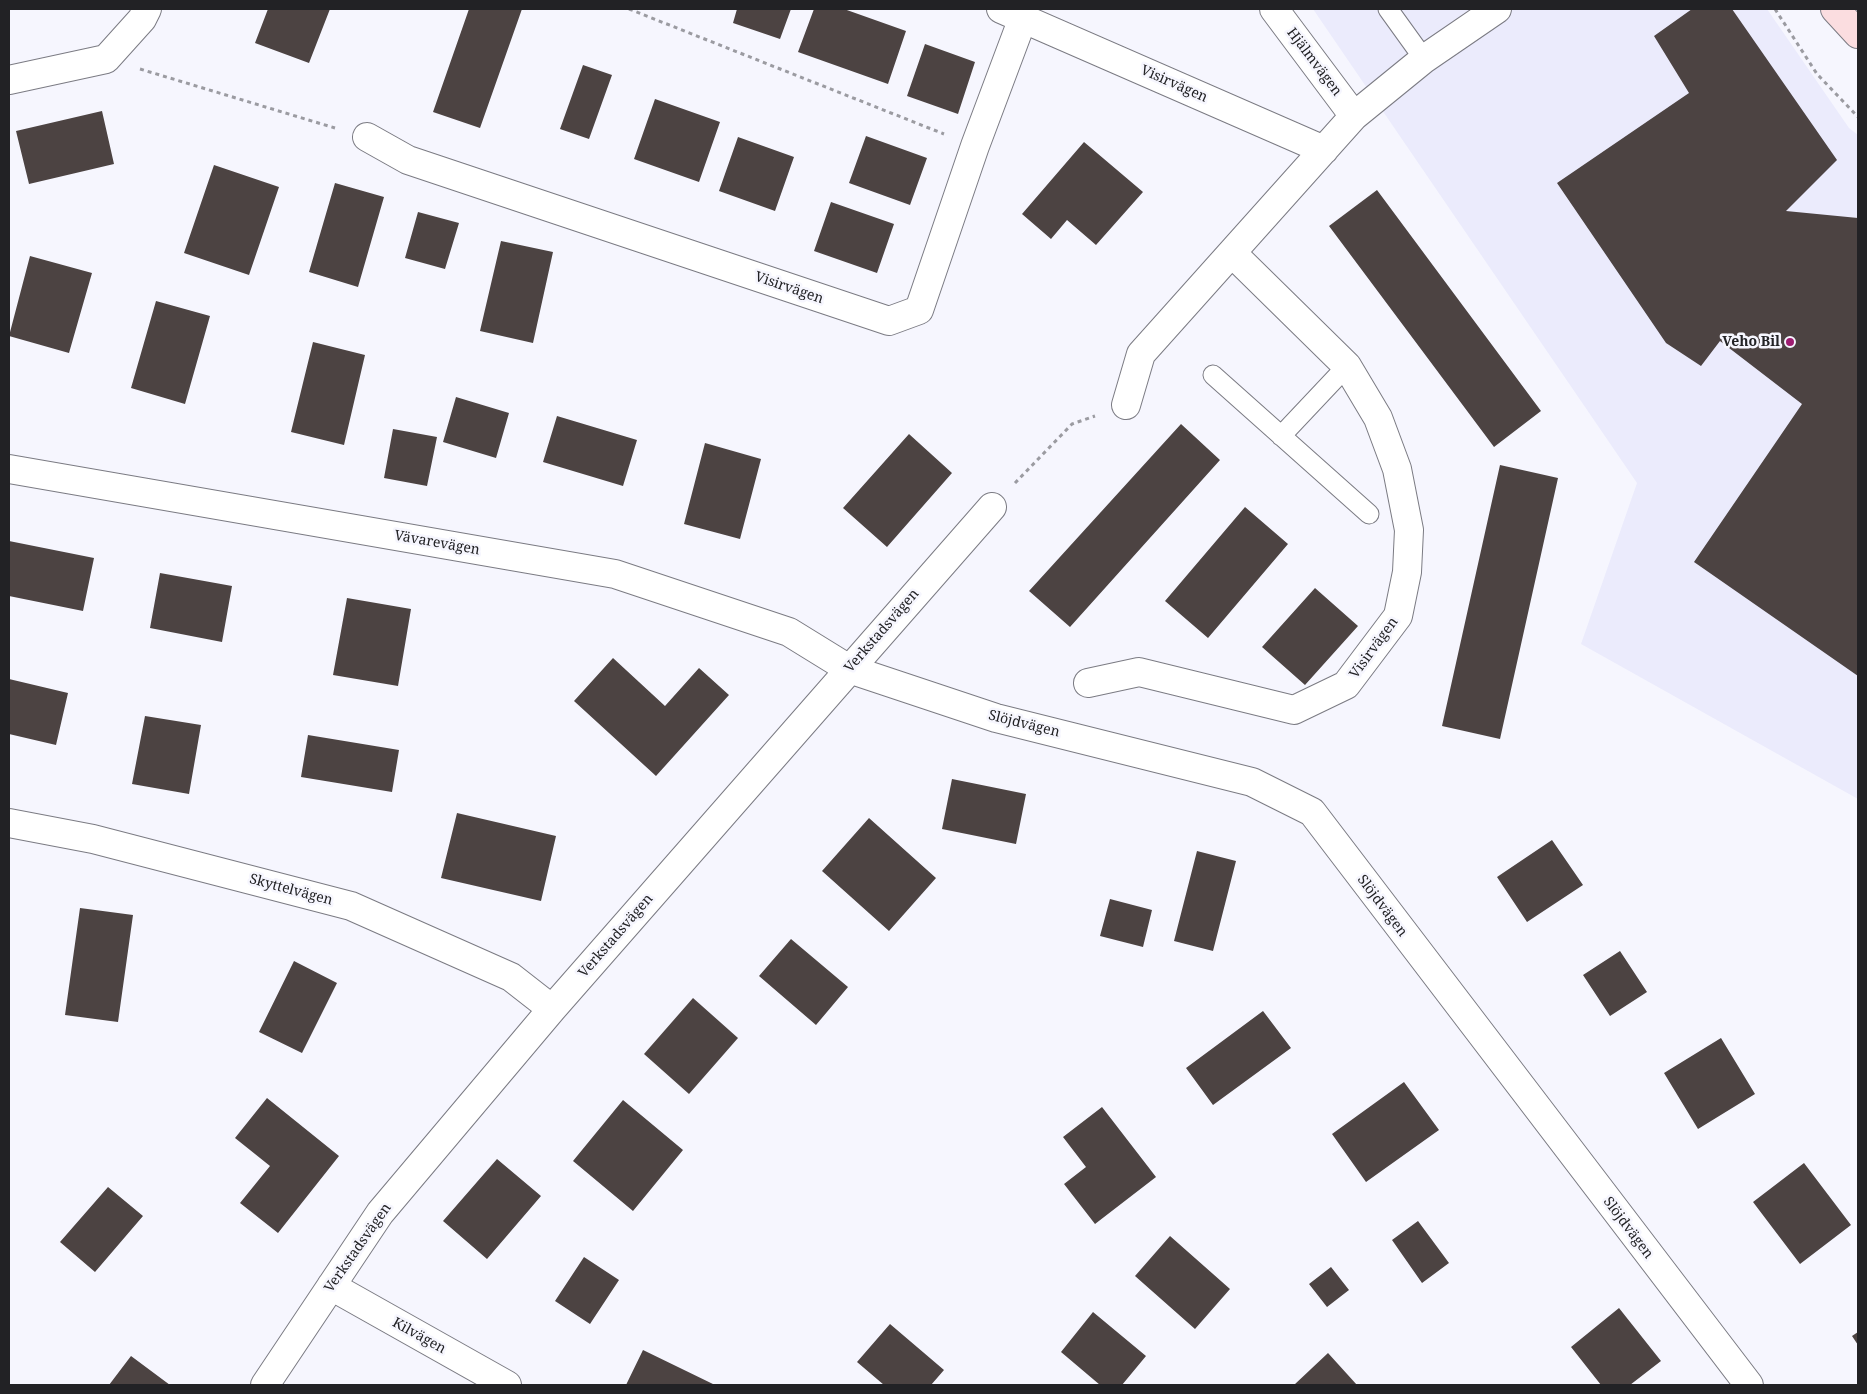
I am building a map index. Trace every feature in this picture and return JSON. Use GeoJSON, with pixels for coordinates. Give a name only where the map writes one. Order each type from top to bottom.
{"type":"FeatureCollection","features":[{"type":"Feature","properties":{"kind":"street"},"geometry":{"type":"LineString","coordinates":[[9,80],[106,59],[142,18],[147,9]]}},
{"type":"Feature","properties":{"kind":"street","name":"Hjälmvägen"},"geometry":{"type":"LineString","coordinates":[[1274,9],[1354,116]]}},
{"type":"Feature","properties":{"kind":"street"},"geometry":{"type":"LineString","coordinates":[[1126,405],[1142,354],[1354,116],[1424,59],[1497,9]]}},
{"type":"Feature","properties":{"kind":"street"},"geometry":{"type":"LineString","coordinates":[[1836,9],[1858,34]]}},
{"type":"Feature","properties":{"kind":"street","name":"Visirvägen"},"geometry":{"type":"LineString","coordinates":[[367,137],[408,160],[889,322],[919,310],[975,146],[1012,13],[1324,150]]}},
{"type":"Feature","properties":{"kind":"street","name":"Visirvägen"},"geometry":{"type":"LineString","coordinates":[[1088,683],[1139,672],[1294,710],[1346,685],[1398,616],[1407,572],[1409,530],[1397,469],[1378,418],[1347,366],[1232,253]]}},
{"type":"Feature","properties":{"kind":"street","name":"Vävarevägen"},"geometry":{"type":"LineString","coordinates":[[9,469],[615,574],[789,632],[849,669]]}},
{"type":"Feature","properties":{"kind":"street","name":"Verkstadsvägen"},"geometry":{"type":"LineString","coordinates":[[265,1385],[380,1213],[552,1009],[992,507]]}},
{"type":"Feature","properties":{"kind":"street","name":"Slöjdvägen"},"geometry":{"type":"LineString","coordinates":[[849,669],[996,718],[1252,782],[1312,812],[1749,1385]]}},
{"type":"Feature","properties":{"kind":"street","name":"Skyttelvägen"},"geometry":{"type":"LineString","coordinates":[[9,824],[93,839],[352,906],[511,977],[552,1009]]}},
{"type":"Feature","properties":{"kind":"street","name":"Kilvägen"},"geometry":{"type":"LineString","coordinates":[[331,1286],[507,1385]]}},
{"type":"Feature","properties":{"kind":"lane"},"geometry":{"type":"LineString","coordinates":[[1388,9],[1424,59]]}},
{"type":"Feature","properties":{"kind":"lane"},"geometry":{"type":"LineString","coordinates":[[1281,436],[1347,366]]}},
{"type":"Feature","properties":{"kind":"lane"},"geometry":{"type":"LineString","coordinates":[[1213,375],[1369,514]]}},
{"type":"Feature","properties":{"kind":"path"},"geometry":{"type":"LineString","coordinates":[[629,9],[975,146]]}},
{"type":"Feature","properties":{"kind":"path"},"geometry":{"type":"LineString","coordinates":[[1775,9],[1817,74],[1858,116]]}},
{"type":"Feature","properties":{"kind":"path"},"geometry":{"type":"LineString","coordinates":[[106,59],[367,137]]}},
{"type":"Feature","properties":{"kind":"path"},"geometry":{"type":"LineString","coordinates":[[992,507],[1072,424],[1126,405]]}},
{"type":"Feature","properties":{"kind":"shaded area"},"geometry":{"type":"Polygon","coordinates":[[[1313,9],[1767,9],[1849,128],[1858,135],[1858,799],[1581,644],[1637,483],[1313,9]]]}},
{"type":"Feature","properties":{"kind":"building"},"geometry":{"type":"Polygon","coordinates":[[[268,9],[330,9],[309,63],[255,43],[268,9]]]}},
{"type":"Feature","properties":{"kind":"building"},"geometry":{"type":"Polygon","coordinates":[[[469,9],[522,9],[480,128],[433,112],[469,9]]]}},
{"type":"Feature","properties":{"kind":"building"},"geometry":{"type":"Polygon","coordinates":[[[737,9],[791,9],[780,39],[733,23],[737,9]]]}},
{"type":"Feature","properties":{"kind":"building"},"geometry":{"type":"Polygon","coordinates":[[[814,9],[844,9],[906,31],[888,84],[798,52],[814,9]]]}},
{"type":"Feature","properties":{"kind":"building","name":"Veho Bil"},"geometry":{"type":"Polygon","coordinates":[[[1692,9],[1732,9],[1837,160],[1786,211],[1858,218],[1858,676],[1694,562],[1802,404],[1720,341],[1701,366],[1666,343],[1557,183],[1689,93],[1654,36],[1692,9]]]}},
{"type":"Feature","properties":{"kind":"building"},"geometry":{"type":"Polygon","coordinates":[[[925,44],[975,62],[958,114],[907,96],[925,44]]]}},
{"type":"Feature","properties":{"kind":"building"},"geometry":{"type":"Polygon","coordinates":[[[583,65],[612,75],[589,139],[560,129],[583,65]]]}},
{"type":"Feature","properties":{"kind":"building"},"geometry":{"type":"Polygon","coordinates":[[[655,99],[720,122],[699,182],[634,159],[655,99]]]}},
{"type":"Feature","properties":{"kind":"building"},"geometry":{"type":"Polygon","coordinates":[[[102,111],[114,164],[29,184],[16,131],[102,111]]]}},
{"type":"Feature","properties":{"kind":"building"},"geometry":{"type":"Polygon","coordinates":[[[866,136],[927,158],[910,205],[849,183],[866,136]]]}},
{"type":"Feature","properties":{"kind":"building"},"geometry":{"type":"Polygon","coordinates":[[[738,137],[794,157],[775,211],[719,191],[738,137]]]}},
{"type":"Feature","properties":{"kind":"building"},"geometry":{"type":"Polygon","coordinates":[[[1084,142],[1143,192],[1096,245],[1067,220],[1051,239],[1022,214],[1084,142]]]}},
{"type":"Feature","properties":{"kind":"building"},"geometry":{"type":"Polygon","coordinates":[[[214,165],[279,187],[249,275],[184,253],[214,165]]]}},
{"type":"Feature","properties":{"kind":"building"},"geometry":{"type":"Polygon","coordinates":[[[335,183],[384,197],[358,287],[309,272],[335,183]]]}},
{"type":"Feature","properties":{"kind":"building"},"geometry":{"type":"Polygon","coordinates":[[[1377,190],[1541,411],[1494,447],[1329,226],[1377,190]]]}},
{"type":"Feature","properties":{"kind":"building"},"geometry":{"type":"Polygon","coordinates":[[[831,202],[894,224],[877,273],[814,251],[831,202]]]}},
{"type":"Feature","properties":{"kind":"building"},"geometry":{"type":"Polygon","coordinates":[[[418,212],[459,223],[445,269],[405,258],[418,212]]]}},
{"type":"Feature","properties":{"kind":"building"},"geometry":{"type":"Polygon","coordinates":[[[501,241],[553,252],[533,343],[480,331],[501,241]]]}},
{"type":"Feature","properties":{"kind":"building"},"geometry":{"type":"Polygon","coordinates":[[[30,256],[92,273],[69,353],[9,336],[30,256]]]}},
{"type":"Feature","properties":{"kind":"building"},"geometry":{"type":"Polygon","coordinates":[[[156,301],[210,316],[185,404],[131,388],[156,301]]]}},
{"type":"Feature","properties":{"kind":"building"},"geometry":{"type":"Polygon","coordinates":[[[313,342],[365,355],[344,445],[291,432],[313,342]]]}},
{"type":"Feature","properties":{"kind":"building"},"geometry":{"type":"Polygon","coordinates":[[[456,397],[509,413],[496,458],[443,442],[456,397]]]}},
{"type":"Feature","properties":{"kind":"building"},"geometry":{"type":"Polygon","coordinates":[[[557,416],[637,440],[623,486],[543,462],[557,416]]]}},
{"type":"Feature","properties":{"kind":"building"},"geometry":{"type":"Polygon","coordinates":[[[1181,424],[1220,460],[1070,627],[1029,591],[1181,424]]]}},
{"type":"Feature","properties":{"kind":"building"},"geometry":{"type":"Polygon","coordinates":[[[393,429],[437,437],[427,486],[384,478],[393,429]]]}},
{"type":"Feature","properties":{"kind":"building"},"geometry":{"type":"Polygon","coordinates":[[[909,434],[952,473],[887,547],[843,508],[909,434]]]}},
{"type":"Feature","properties":{"kind":"building"},"geometry":{"type":"Polygon","coordinates":[[[705,443],[761,459],[740,539],[684,524],[705,443]]]}},
{"type":"Feature","properties":{"kind":"building"},"geometry":{"type":"Polygon","coordinates":[[[1500,465],[1558,478],[1500,739],[1442,726],[1500,465]]]}},
{"type":"Feature","properties":{"kind":"building"},"geometry":{"type":"Polygon","coordinates":[[[1245,507],[1288,544],[1208,638],[1165,601],[1245,507]]]}},
{"type":"Feature","properties":{"kind":"building"},"geometry":{"type":"Polygon","coordinates":[[[9,541],[94,558],[83,611],[9,596],[9,541]]]}},
{"type":"Feature","properties":{"kind":"building"},"geometry":{"type":"Polygon","coordinates":[[[160,573],[232,586],[222,642],[150,628],[160,573]]]}},
{"type":"Feature","properties":{"kind":"building"},"geometry":{"type":"Polygon","coordinates":[[[1315,588],[1358,626],[1305,685],[1262,647],[1315,588]]]}},
{"type":"Feature","properties":{"kind":"building"},"geometry":{"type":"Polygon","coordinates":[[[347,598],[411,609],[398,686],[333,675],[347,598]]]}},
{"type":"Feature","properties":{"kind":"building"},"geometry":{"type":"Polygon","coordinates":[[[613,658],[665,706],[699,668],[729,695],[656,776],[574,701],[613,658]]]}},
{"type":"Feature","properties":{"kind":"building"},"geometry":{"type":"Polygon","coordinates":[[[9,679],[68,693],[56,745],[9,734],[9,679]]]}},
{"type":"Feature","properties":{"kind":"building"},"geometry":{"type":"Polygon","coordinates":[[[145,716],[201,725],[189,794],[132,784],[145,716]]]}},
{"type":"Feature","properties":{"kind":"building"},"geometry":{"type":"Polygon","coordinates":[[[308,735],[399,750],[392,792],[301,777],[308,735]]]}},
{"type":"Feature","properties":{"kind":"building"},"geometry":{"type":"Polygon","coordinates":[[[952,779],[1026,794],[1016,844],[942,829],[952,779]]]}},
{"type":"Feature","properties":{"kind":"building"},"geometry":{"type":"Polygon","coordinates":[[[457,813],[556,836],[541,901],[441,878],[457,813]]]}},
{"type":"Feature","properties":{"kind":"building"},"geometry":{"type":"Polygon","coordinates":[[[869,818],[936,878],[889,931],[822,871],[869,818]]]}},
{"type":"Feature","properties":{"kind":"building"},"geometry":{"type":"Polygon","coordinates":[[[1552,840],[1583,885],[1527,922],[1497,877],[1552,840]]]}},
{"type":"Feature","properties":{"kind":"building"},"geometry":{"type":"Polygon","coordinates":[[[1197,851],[1236,861],[1213,951],[1174,941],[1197,851]]]}},
{"type":"Feature","properties":{"kind":"building"},"geometry":{"type":"Polygon","coordinates":[[[1110,899],[1152,910],[1143,947],[1100,936],[1110,899]]]}},
{"type":"Feature","properties":{"kind":"building"},"geometry":{"type":"Polygon","coordinates":[[[80,908],[133,915],[118,1022],[65,1015],[80,908]]]}},
{"type":"Feature","properties":{"kind":"building"},"geometry":{"type":"Polygon","coordinates":[[[791,939],[848,987],[816,1025],[759,976],[791,939]]]}},
{"type":"Feature","properties":{"kind":"building"},"geometry":{"type":"Polygon","coordinates":[[[1620,951],[1647,992],[1610,1016],[1583,975],[1620,951]]]}},
{"type":"Feature","properties":{"kind":"building"},"geometry":{"type":"Polygon","coordinates":[[[294,961],[337,983],[302,1053],[259,1032],[294,961]]]}},
{"type":"Feature","properties":{"kind":"building"},"geometry":{"type":"Polygon","coordinates":[[[693,998],[738,1038],[689,1094],[644,1054],[693,998]]]}},
{"type":"Feature","properties":{"kind":"building"},"geometry":{"type":"Polygon","coordinates":[[[1263,1011],[1291,1048],[1213,1105],[1186,1068],[1263,1011]]]}},
{"type":"Feature","properties":{"kind":"building"},"geometry":{"type":"Polygon","coordinates":[[[1721,1038],[1755,1094],[1698,1129],[1664,1073],[1721,1038]]]}},
{"type":"Feature","properties":{"kind":"building"},"geometry":{"type":"Polygon","coordinates":[[[1404,1082],[1439,1130],[1366,1182],[1332,1134],[1404,1082]]]}},
{"type":"Feature","properties":{"kind":"building"},"geometry":{"type":"Polygon","coordinates":[[[267,1098],[339,1156],[278,1233],[240,1203],[270,1166],[235,1138],[267,1098]]]}},
{"type":"Feature","properties":{"kind":"building"},"geometry":{"type":"Polygon","coordinates":[[[623,1100],[683,1150],[633,1211],[573,1161],[623,1100]]]}},
{"type":"Feature","properties":{"kind":"building"},"geometry":{"type":"Polygon","coordinates":[[[1102,1107],[1156,1177],[1095,1224],[1064,1184],[1086,1167],[1063,1137],[1102,1107]]]}},
{"type":"Feature","properties":{"kind":"building"},"geometry":{"type":"Polygon","coordinates":[[[497,1159],[541,1196],[487,1259],[443,1221],[497,1159]]]}},
{"type":"Feature","properties":{"kind":"building"},"geometry":{"type":"Polygon","coordinates":[[[1804,1163],[1851,1225],[1800,1264],[1753,1202],[1804,1163]]]}},
{"type":"Feature","properties":{"kind":"building"},"geometry":{"type":"Polygon","coordinates":[[[108,1187],[143,1216],[95,1272],[60,1242],[108,1187]]]}},
{"type":"Feature","properties":{"kind":"building"},"geometry":{"type":"Polygon","coordinates":[[[1418,1221],[1449,1263],[1422,1283],[1392,1240],[1418,1221]]]}},
{"type":"Feature","properties":{"kind":"building"},"geometry":{"type":"Polygon","coordinates":[[[1170,1236],[1230,1289],[1195,1329],[1135,1276],[1170,1236]]]}},
{"type":"Feature","properties":{"kind":"building"},"geometry":{"type":"Polygon","coordinates":[[[584,1257],[619,1280],[590,1324],[555,1301],[584,1257]]]}},
{"type":"Feature","properties":{"kind":"building"},"geometry":{"type":"Polygon","coordinates":[[[1331,1267],[1349,1290],[1327,1307],[1309,1284],[1331,1267]]]}},
{"type":"Feature","properties":{"kind":"building"},"geometry":{"type":"Polygon","coordinates":[[[1619,1308],[1661,1361],[1630,1385],[1601,1385],[1571,1347],[1619,1308]]]}},
{"type":"Feature","properties":{"kind":"building"},"geometry":{"type":"Polygon","coordinates":[[[1093,1312],[1146,1356],[1122,1385],[1100,1385],[1061,1352],[1093,1312]]]}},
{"type":"Feature","properties":{"kind":"building"},"geometry":{"type":"Polygon","coordinates":[[[890,1324],[944,1370],[931,1385],[884,1385],[857,1362],[890,1324]]]}},
{"type":"Feature","properties":{"kind":"building"},"geometry":{"type":"Polygon","coordinates":[[[1858,1332],[1858,1345],[1852,1336],[1858,1332]]]}},
{"type":"Feature","properties":{"kind":"building"},"geometry":{"type":"Polygon","coordinates":[[[643,1350],[715,1385],[626,1385],[643,1350]]]}},
{"type":"Feature","properties":{"kind":"building"},"geometry":{"type":"Polygon","coordinates":[[[1328,1353],[1357,1385],[1294,1385],[1328,1353]]]}},
{"type":"Feature","properties":{"kind":"building"},"geometry":{"type":"Polygon","coordinates":[[[131,1356],[170,1385],[109,1385],[131,1356]]]}},
{"type":"Feature","properties":{"kind":"place","name":"Veho Bil"},"geometry":{"type":"Point","coordinates":[1790,342]}}]}
